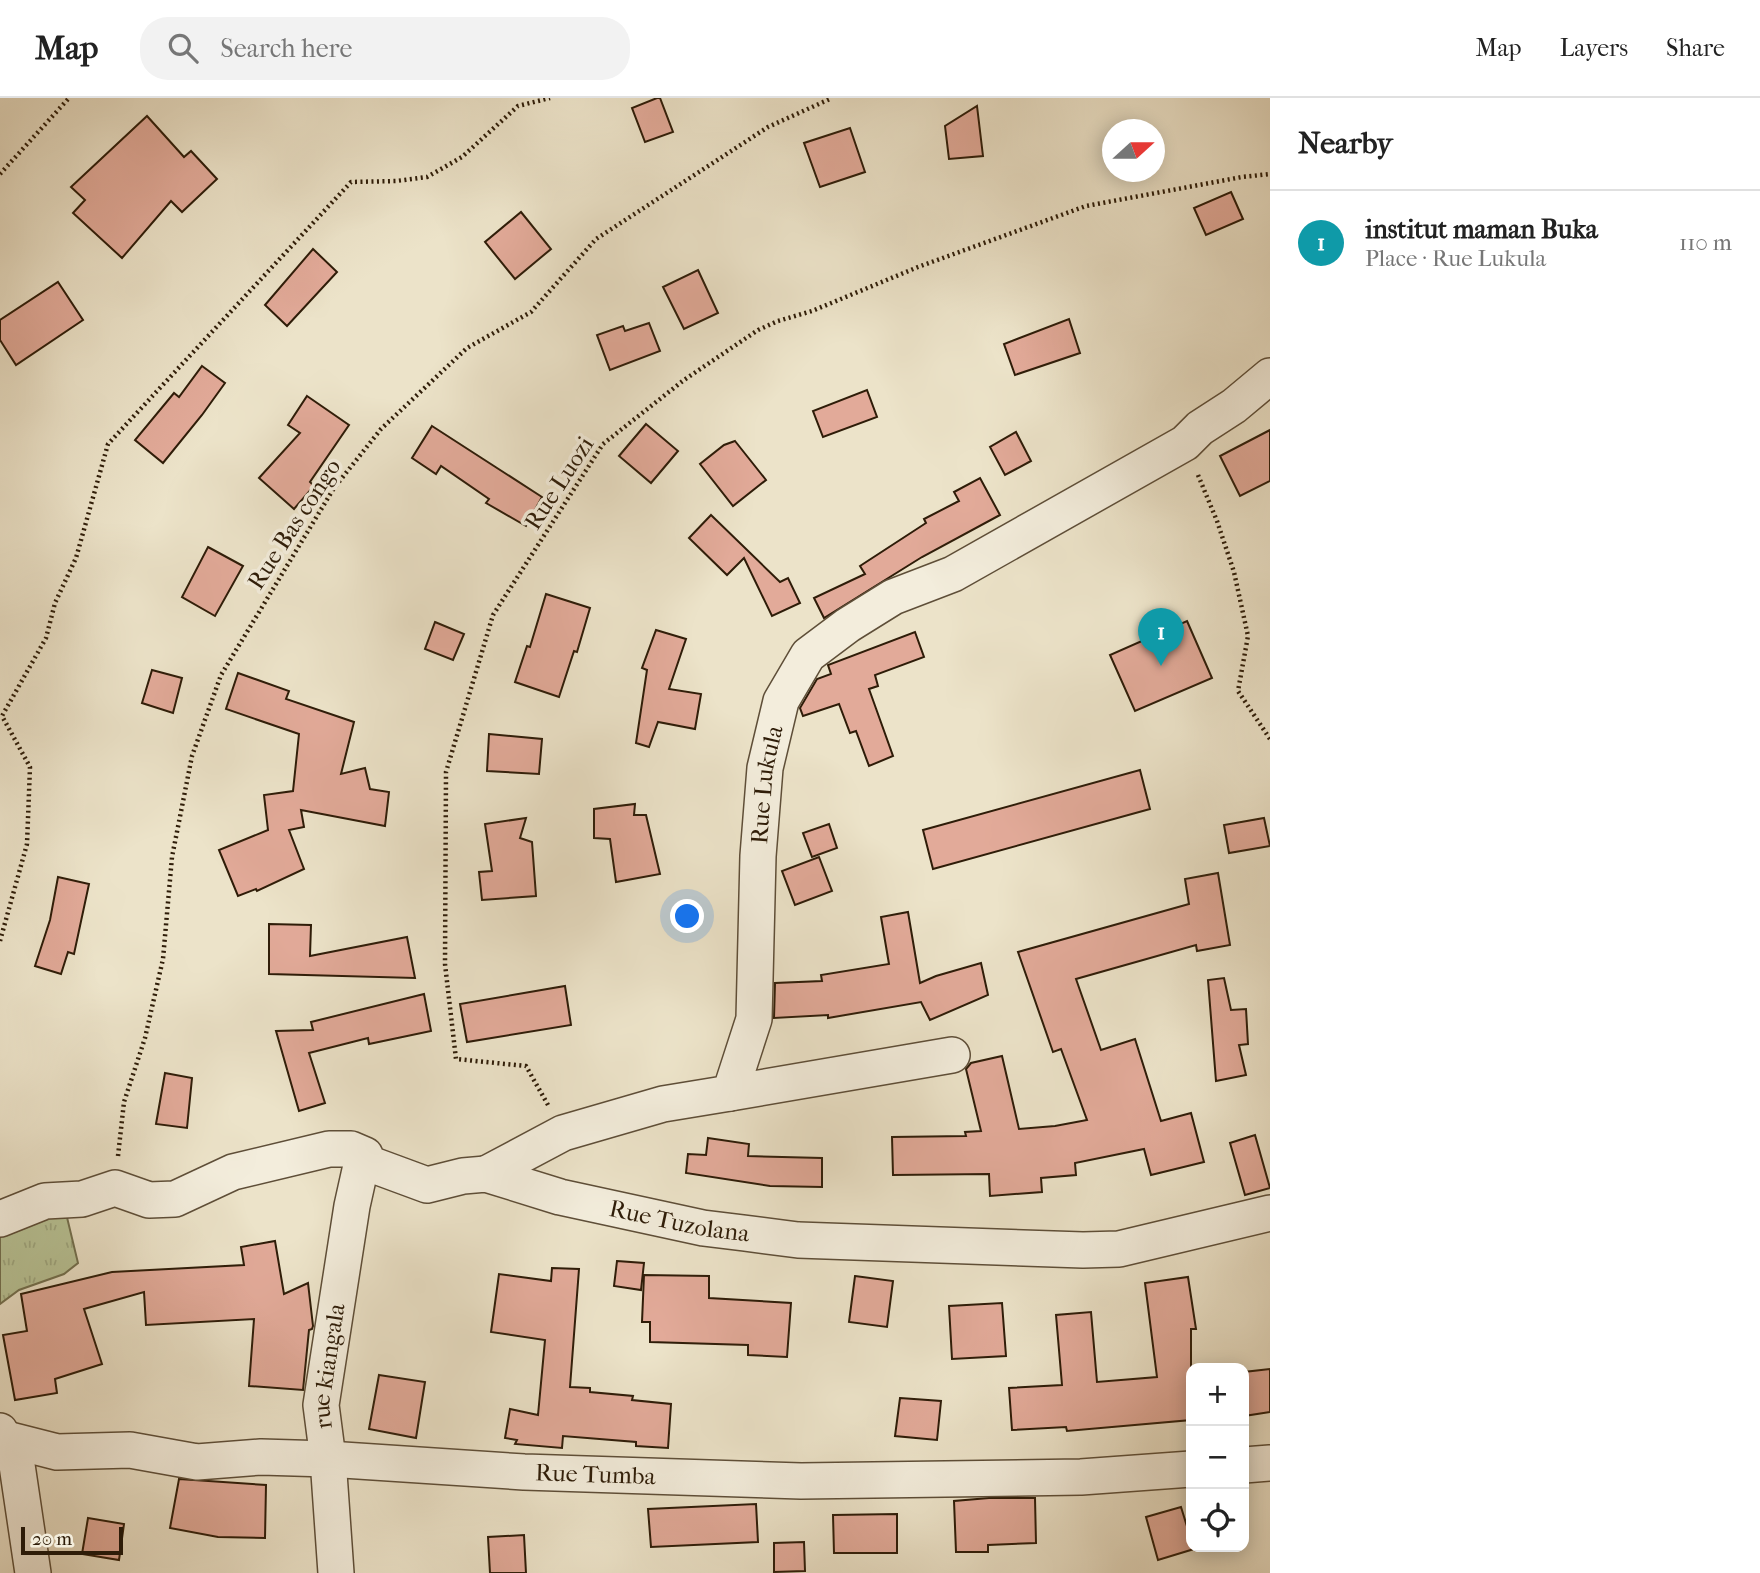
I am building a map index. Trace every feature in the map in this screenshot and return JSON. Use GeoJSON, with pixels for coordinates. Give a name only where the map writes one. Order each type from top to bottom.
{"type":"FeatureCollection","features":[{"type":"Feature","properties":{"kind":"street","name":"Rue Lukula"},"geometry":{"type":"LineString","coordinates":[[730,1093],[754,1019],[758,856],[765,768],[781,701],[808,655],[848,625],[894,597],[953,574],[1185,443],[1200,428],[1234,406],[1270,376]]}},
{"type":"Feature","properties":{"kind":"street"},"geometry":{"type":"LineString","coordinates":[[486,1174],[563,1133],[663,1104],[952,1055]]}},
{"type":"Feature","properties":{"kind":"street","name":"Rue Tuzolana"},"geometry":{"type":"LineString","coordinates":[[115,1188],[149,1200],[176,1199],[233,1172],[329,1149],[351,1149],[365,1154],[362,1161],[427,1185],[463,1176],[486,1174],[560,1197],[703,1228],[798,1240],[1119,1249],[1270,1213]]}},
{"type":"Feature","properties":{"kind":"street","name":"rue kiangala"},"geometry":{"type":"LineString","coordinates":[[336,1573],[328,1459],[321,1405],[350,1219],[362,1161]]}},
{"type":"Feature","properties":{"kind":"street"},"geometry":{"type":"LineString","coordinates":[[0,1219],[45,1201],[82,1199],[115,1188]]}},
{"type":"Feature","properties":{"kind":"street"},"geometry":{"type":"LineString","coordinates":[[1,1435],[16,1465],[33,1573]]}},
{"type":"Feature","properties":{"kind":"street","name":"Rue Tumba"},"geometry":{"type":"LineString","coordinates":[[1,1435],[57,1452],[130,1450],[197,1462],[261,1457],[328,1459],[524,1472],[801,1481],[1081,1477],[1186,1469]]}},
{"type":"Feature","properties":{"kind":"street"},"geometry":{"type":"LineString","coordinates":[[1249,1465],[1270,1463]]}},
{"type":"Feature","properties":{"kind":"path"},"geometry":{"type":"LineString","coordinates":[[0,174],[69,98]]}},
{"type":"Feature","properties":{"kind":"path"},"geometry":{"type":"LineString","coordinates":[[0,941],[27,845],[30,767],[2,716],[46,638],[55,603],[76,558],[108,444],[351,182],[427,177],[462,157],[518,106],[550,98]]}},
{"type":"Feature","properties":{"kind":"path","name":"Rue Bas congo"},"geometry":{"type":"LineString","coordinates":[[115,1188],[124,1102],[145,1038],[163,959],[172,856],[192,756],[220,675],[334,488],[381,429],[467,348],[531,312],[596,239],[768,127],[832,98]]}},
{"type":"Feature","properties":{"kind":"path","name":"Rue Luozi"},"geometry":{"type":"LineString","coordinates":[[563,1133],[526,1066],[456,1059],[445,964],[446,772],[493,615],[603,444],[684,380],[758,330],[778,321],[812,312],[900,274],[1086,206],[1270,174]]}},
{"type":"Feature","properties":{"kind":"path"},"geometry":{"type":"LineString","coordinates":[[1185,443],[1217,521],[1234,572],[1248,636],[1238,691],[1270,740]]}},
{"type":"Feature","properties":{"kind":"green space"},"geometry":{"type":"Polygon","coordinates":[[[65,1209],[78,1263],[64,1274],[19,1290],[0,1304],[0,1224],[65,1209]]]}},
{"type":"Feature","properties":{"kind":"building"},"geometry":{"type":"Polygon","coordinates":[[[660,98],[673,132],[645,142],[632,108],[660,98]]]}},
{"type":"Feature","properties":{"kind":"building"},"geometry":{"type":"Polygon","coordinates":[[[977,106],[983,156],[949,159],[945,126],[977,106]]]}},
{"type":"Feature","properties":{"kind":"building"},"geometry":{"type":"Polygon","coordinates":[[[147,116],[184,157],[191,151],[217,179],[182,212],[171,201],[122,258],[73,213],[85,200],[71,187],[147,116]]]}},
{"type":"Feature","properties":{"kind":"building"},"geometry":{"type":"Polygon","coordinates":[[[850,128],[865,172],[820,187],[804,143],[850,128]]]}},
{"type":"Feature","properties":{"kind":"building"},"geometry":{"type":"Polygon","coordinates":[[[1231,192],[1243,219],[1206,235],[1194,208],[1231,192]]]}},
{"type":"Feature","properties":{"kind":"building"},"geometry":{"type":"Polygon","coordinates":[[[521,212],[551,249],[515,279],[485,242],[521,212]]]}},
{"type":"Feature","properties":{"kind":"building"},"geometry":{"type":"Polygon","coordinates":[[[313,249],[337,272],[287,326],[265,305],[313,249]]]}},
{"type":"Feature","properties":{"kind":"building"},"geometry":{"type":"Polygon","coordinates":[[[698,270],[718,313],[684,329],[663,287],[698,270]]]}},
{"type":"Feature","properties":{"kind":"building"},"geometry":{"type":"Polygon","coordinates":[[[58,282],[83,320],[16,365],[0,340],[0,320],[58,282]]]}},
{"type":"Feature","properties":{"kind":"building"},"geometry":{"type":"Polygon","coordinates":[[[1069,319],[1080,353],[1015,375],[1004,344],[1069,319]]]}},
{"type":"Feature","properties":{"kind":"building"},"geometry":{"type":"Polygon","coordinates":[[[649,323],[660,351],[610,370],[597,335],[623,326],[625,331],[649,323]]]}},
{"type":"Feature","properties":{"kind":"building"},"geometry":{"type":"Polygon","coordinates":[[[202,366],[225,383],[163,463],[135,440],[174,393],[179,397],[202,366]]]}},
{"type":"Feature","properties":{"kind":"building"},"geometry":{"type":"Polygon","coordinates":[[[867,390],[877,417],[823,437],[813,411],[867,390]]]}},
{"type":"Feature","properties":{"kind":"building"},"geometry":{"type":"Polygon","coordinates":[[[307,396],[349,425],[310,482],[314,486],[294,509],[259,478],[300,433],[288,425],[307,396]]]}},
{"type":"Feature","properties":{"kind":"building"},"geometry":{"type":"Polygon","coordinates":[[[646,424],[678,451],[651,483],[619,456],[646,424]]]}},
{"type":"Feature","properties":{"kind":"building"},"geometry":{"type":"Polygon","coordinates":[[[432,426],[542,497],[526,526],[486,503],[489,499],[441,466],[436,474],[412,458],[432,426]]]}},
{"type":"Feature","properties":{"kind":"building"},"geometry":{"type":"Polygon","coordinates":[[[1270,430],[1270,481],[1240,496],[1220,456],[1270,430]]]}},
{"type":"Feature","properties":{"kind":"building"},"geometry":{"type":"Polygon","coordinates":[[[1016,432],[1031,461],[1005,475],[990,447],[1016,432]]]}},
{"type":"Feature","properties":{"kind":"building"},"geometry":{"type":"Polygon","coordinates":[[[735,441],[766,480],[733,506],[700,464],[724,445],[735,441]]]}},
{"type":"Feature","properties":{"kind":"building"},"geometry":{"type":"Polygon","coordinates":[[[980,478],[1000,515],[922,557],[824,618],[814,598],[865,574],[860,566],[926,523],[924,519],[959,501],[954,492],[980,478]]]}},
{"type":"Feature","properties":{"kind":"building"},"geometry":{"type":"Polygon","coordinates":[[[711,515],[780,582],[788,578],[800,603],[772,616],[744,558],[727,575],[689,538],[711,515]]]}},
{"type":"Feature","properties":{"kind":"building"},"geometry":{"type":"Polygon","coordinates":[[[208,547],[243,566],[215,616],[182,597],[208,547]]]}},
{"type":"Feature","properties":{"kind":"building"},"geometry":{"type":"Polygon","coordinates":[[[546,594],[590,608],[577,652],[574,651],[559,697],[515,682],[527,646],[530,647],[546,594]]]}},
{"type":"Feature","properties":{"kind":"building"},"geometry":{"type":"Polygon","coordinates":[[[1187,621],[1212,678],[1135,711],[1110,655],[1187,621]]]}},
{"type":"Feature","properties":{"kind":"building"},"geometry":{"type":"Polygon","coordinates":[[[435,622],[464,634],[453,660],[425,649],[435,622]]]}},
{"type":"Feature","properties":{"kind":"building"},"geometry":{"type":"Polygon","coordinates":[[[656,630],[686,639],[669,689],[701,694],[695,729],[658,722],[649,747],[636,743],[647,670],[642,668],[656,630]]]}},
{"type":"Feature","properties":{"kind":"building"},"geometry":{"type":"Polygon","coordinates":[[[915,632],[924,657],[875,675],[878,686],[869,689],[893,756],[869,766],[856,731],[850,733],[839,704],[803,716],[800,708],[817,679],[831,674],[828,665],[915,632]]]}},
{"type":"Feature","properties":{"kind":"building"},"geometry":{"type":"Polygon","coordinates":[[[152,670],[182,678],[173,713],[142,703],[152,670]]]}},
{"type":"Feature","properties":{"kind":"building"},"geometry":{"type":"Polygon","coordinates":[[[238,673],[289,691],[286,699],[354,722],[341,774],[365,768],[370,789],[389,792],[385,826],[301,810],[304,827],[289,830],[304,869],[257,891],[256,889],[238,896],[219,850],[268,830],[264,795],[293,791],[299,734],[226,709],[238,673]]]}},
{"type":"Feature","properties":{"kind":"building"},"geometry":{"type":"Polygon","coordinates":[[[489,734],[542,739],[539,774],[487,771],[489,734]]]}},
{"type":"Feature","properties":{"kind":"building"},"geometry":{"type":"Polygon","coordinates":[[[1140,770],[1150,809],[933,869],[923,830],[1140,770]]]}},
{"type":"Feature","properties":{"kind":"building"},"geometry":{"type":"Polygon","coordinates":[[[635,804],[634,815],[646,815],[660,874],[616,882],[610,839],[594,838],[594,809],[635,804]]]}},
{"type":"Feature","properties":{"kind":"building"},"geometry":{"type":"Polygon","coordinates":[[[526,818],[520,838],[532,842],[536,896],[482,900],[479,872],[492,871],[485,824],[526,818]]]}},
{"type":"Feature","properties":{"kind":"building"},"geometry":{"type":"Polygon","coordinates":[[[1264,818],[1270,846],[1229,853],[1224,825],[1264,818]]]}},
{"type":"Feature","properties":{"kind":"building"},"geometry":{"type":"Polygon","coordinates":[[[829,824],[837,848],[812,857],[803,833],[829,824]]]}},
{"type":"Feature","properties":{"kind":"building"},"geometry":{"type":"Polygon","coordinates":[[[819,857],[832,891],[795,905],[782,871],[819,857]]]}},
{"type":"Feature","properties":{"kind":"building"},"geometry":{"type":"Polygon","coordinates":[[[1218,873],[1230,945],[1197,951],[1196,945],[1076,979],[1101,1050],[1135,1039],[1161,1121],[1191,1113],[1204,1162],[1151,1175],[1144,1149],[1075,1163],[1076,1175],[1041,1178],[1042,1192],[990,1196],[989,1174],[893,1175],[892,1137],[966,1136],[965,1132],[981,1131],[966,1069],[971,1063],[1002,1056],[1019,1129],[1087,1120],[1061,1049],[1053,1052],[1018,952],[1189,904],[1185,879],[1218,873]]]}},
{"type":"Feature","properties":{"kind":"building"},"geometry":{"type":"Polygon","coordinates":[[[58,877],[89,884],[74,954],[68,952],[61,974],[35,966],[50,920],[58,877]]]}},
{"type":"Feature","properties":{"kind":"building"},"geometry":{"type":"Polygon","coordinates":[[[908,912],[920,983],[981,963],[988,995],[930,1020],[921,1002],[828,1018],[828,1015],[774,1018],[775,983],[822,981],[821,975],[889,964],[881,917],[908,912]]]}},
{"type":"Feature","properties":{"kind":"building"},"geometry":{"type":"Polygon","coordinates":[[[269,924],[311,925],[310,956],[407,937],[415,978],[269,974],[269,924]]]}},
{"type":"Feature","properties":{"kind":"building"},"geometry":{"type":"Polygon","coordinates":[[[1224,978],[1231,1010],[1246,1009],[1248,1044],[1239,1045],[1246,1075],[1216,1081],[1208,980],[1224,978]]]}},
{"type":"Feature","properties":{"kind":"building"},"geometry":{"type":"Polygon","coordinates":[[[565,986],[571,1025],[467,1042],[460,1004],[565,986]]]}},
{"type":"Feature","properties":{"kind":"building"},"geometry":{"type":"Polygon","coordinates":[[[424,994],[431,1031],[369,1044],[368,1038],[309,1053],[325,1103],[299,1111],[276,1031],[313,1030],[311,1022],[424,994]]]}},
{"type":"Feature","properties":{"kind":"building"},"geometry":{"type":"Polygon","coordinates":[[[165,1073],[192,1078],[187,1128],[156,1124],[165,1073]]]}},
{"type":"Feature","properties":{"kind":"building"},"geometry":{"type":"Polygon","coordinates":[[[1255,1135],[1270,1188],[1245,1195],[1230,1143],[1255,1135]]]}},
{"type":"Feature","properties":{"kind":"building"},"geometry":{"type":"Polygon","coordinates":[[[708,1138],[749,1144],[748,1156],[822,1158],[822,1187],[770,1186],[686,1173],[688,1154],[706,1155],[708,1138]]]}},
{"type":"Feature","properties":{"kind":"building"},"geometry":{"type":"Polygon","coordinates":[[[275,1241],[284,1294],[308,1283],[313,1326],[309,1330],[303,1390],[249,1386],[254,1319],[146,1325],[144,1292],[84,1309],[102,1364],[55,1379],[57,1393],[15,1400],[3,1335],[27,1331],[21,1294],[112,1272],[244,1265],[241,1247],[275,1241]]]}},
{"type":"Feature","properties":{"kind":"building"},"geometry":{"type":"Polygon","coordinates":[[[617,1261],[644,1263],[641,1290],[614,1286],[617,1261]]]}},
{"type":"Feature","properties":{"kind":"building"},"geometry":{"type":"Polygon","coordinates":[[[552,1268],[579,1269],[570,1387],[590,1388],[590,1392],[633,1396],[632,1400],[671,1404],[668,1448],[636,1446],[636,1442],[563,1436],[562,1448],[515,1444],[517,1440],[505,1438],[510,1409],[538,1415],[545,1340],[491,1332],[499,1274],[551,1281],[552,1268]]]}},
{"type":"Feature","properties":{"kind":"building"},"geometry":{"type":"Polygon","coordinates":[[[644,1275],[709,1276],[709,1298],[791,1303],[787,1357],[748,1355],[748,1345],[650,1342],[650,1322],[642,1322],[644,1275]]]}},
{"type":"Feature","properties":{"kind":"building"},"geometry":{"type":"Polygon","coordinates":[[[855,1276],[893,1281],[887,1327],[849,1322],[855,1276]]]}},
{"type":"Feature","properties":{"kind":"building"},"geometry":{"type":"Polygon","coordinates":[[[1188,1277],[1196,1329],[1191,1329],[1191,1363],[1186,1363],[1186,1420],[1067,1431],[1066,1427],[1012,1430],[1009,1388],[1062,1385],[1056,1315],[1091,1312],[1097,1382],[1157,1377],[1145,1283],[1188,1277]]]}},
{"type":"Feature","properties":{"kind":"building"},"geometry":{"type":"Polygon","coordinates":[[[1002,1303],[1006,1356],[952,1359],[949,1306],[1002,1303]]]}},
{"type":"Feature","properties":{"kind":"building"},"geometry":{"type":"Polygon","coordinates":[[[1270,1369],[1270,1412],[1249,1415],[1249,1371],[1270,1369]]]}},
{"type":"Feature","properties":{"kind":"building"},"geometry":{"type":"Polygon","coordinates":[[[379,1375],[425,1382],[416,1438],[369,1429],[379,1375]]]}},
{"type":"Feature","properties":{"kind":"building"},"geometry":{"type":"Polygon","coordinates":[[[900,1398],[941,1401],[937,1440],[895,1436],[900,1398]]]}},
{"type":"Feature","properties":{"kind":"building"},"geometry":{"type":"Polygon","coordinates":[[[179,1479],[266,1485],[265,1538],[218,1537],[170,1528],[179,1479]]]}},
{"type":"Feature","properties":{"kind":"building"},"geometry":{"type":"Polygon","coordinates":[[[1035,1498],[1036,1543],[988,1545],[988,1552],[956,1552],[954,1501],[1035,1498]]]}},
{"type":"Feature","properties":{"kind":"building"},"geometry":{"type":"Polygon","coordinates":[[[756,1504],[758,1542],[651,1547],[648,1509],[756,1504]]]}},
{"type":"Feature","properties":{"kind":"building"},"geometry":{"type":"Polygon","coordinates":[[[1181,1507],[1186,1523],[1186,1551],[1158,1560],[1146,1517],[1181,1507]]]}},
{"type":"Feature","properties":{"kind":"building"},"geometry":{"type":"Polygon","coordinates":[[[897,1514],[897,1553],[834,1553],[833,1515],[897,1514]]]}},
{"type":"Feature","properties":{"kind":"building"},"geometry":{"type":"Polygon","coordinates":[[[88,1518],[124,1524],[119,1560],[82,1554],[88,1518]]]}},
{"type":"Feature","properties":{"kind":"building"},"geometry":{"type":"Polygon","coordinates":[[[524,1535],[526,1573],[490,1573],[488,1537],[524,1535]]]}},
{"type":"Feature","properties":{"kind":"building"},"geometry":{"type":"Polygon","coordinates":[[[804,1542],[805,1571],[774,1572],[774,1543],[804,1542]]]}},
{"type":"Feature","properties":{"kind":"place","name":"institut maman Buka"},"geometry":{"type":"Point","coordinates":[1161,666]}}]}
